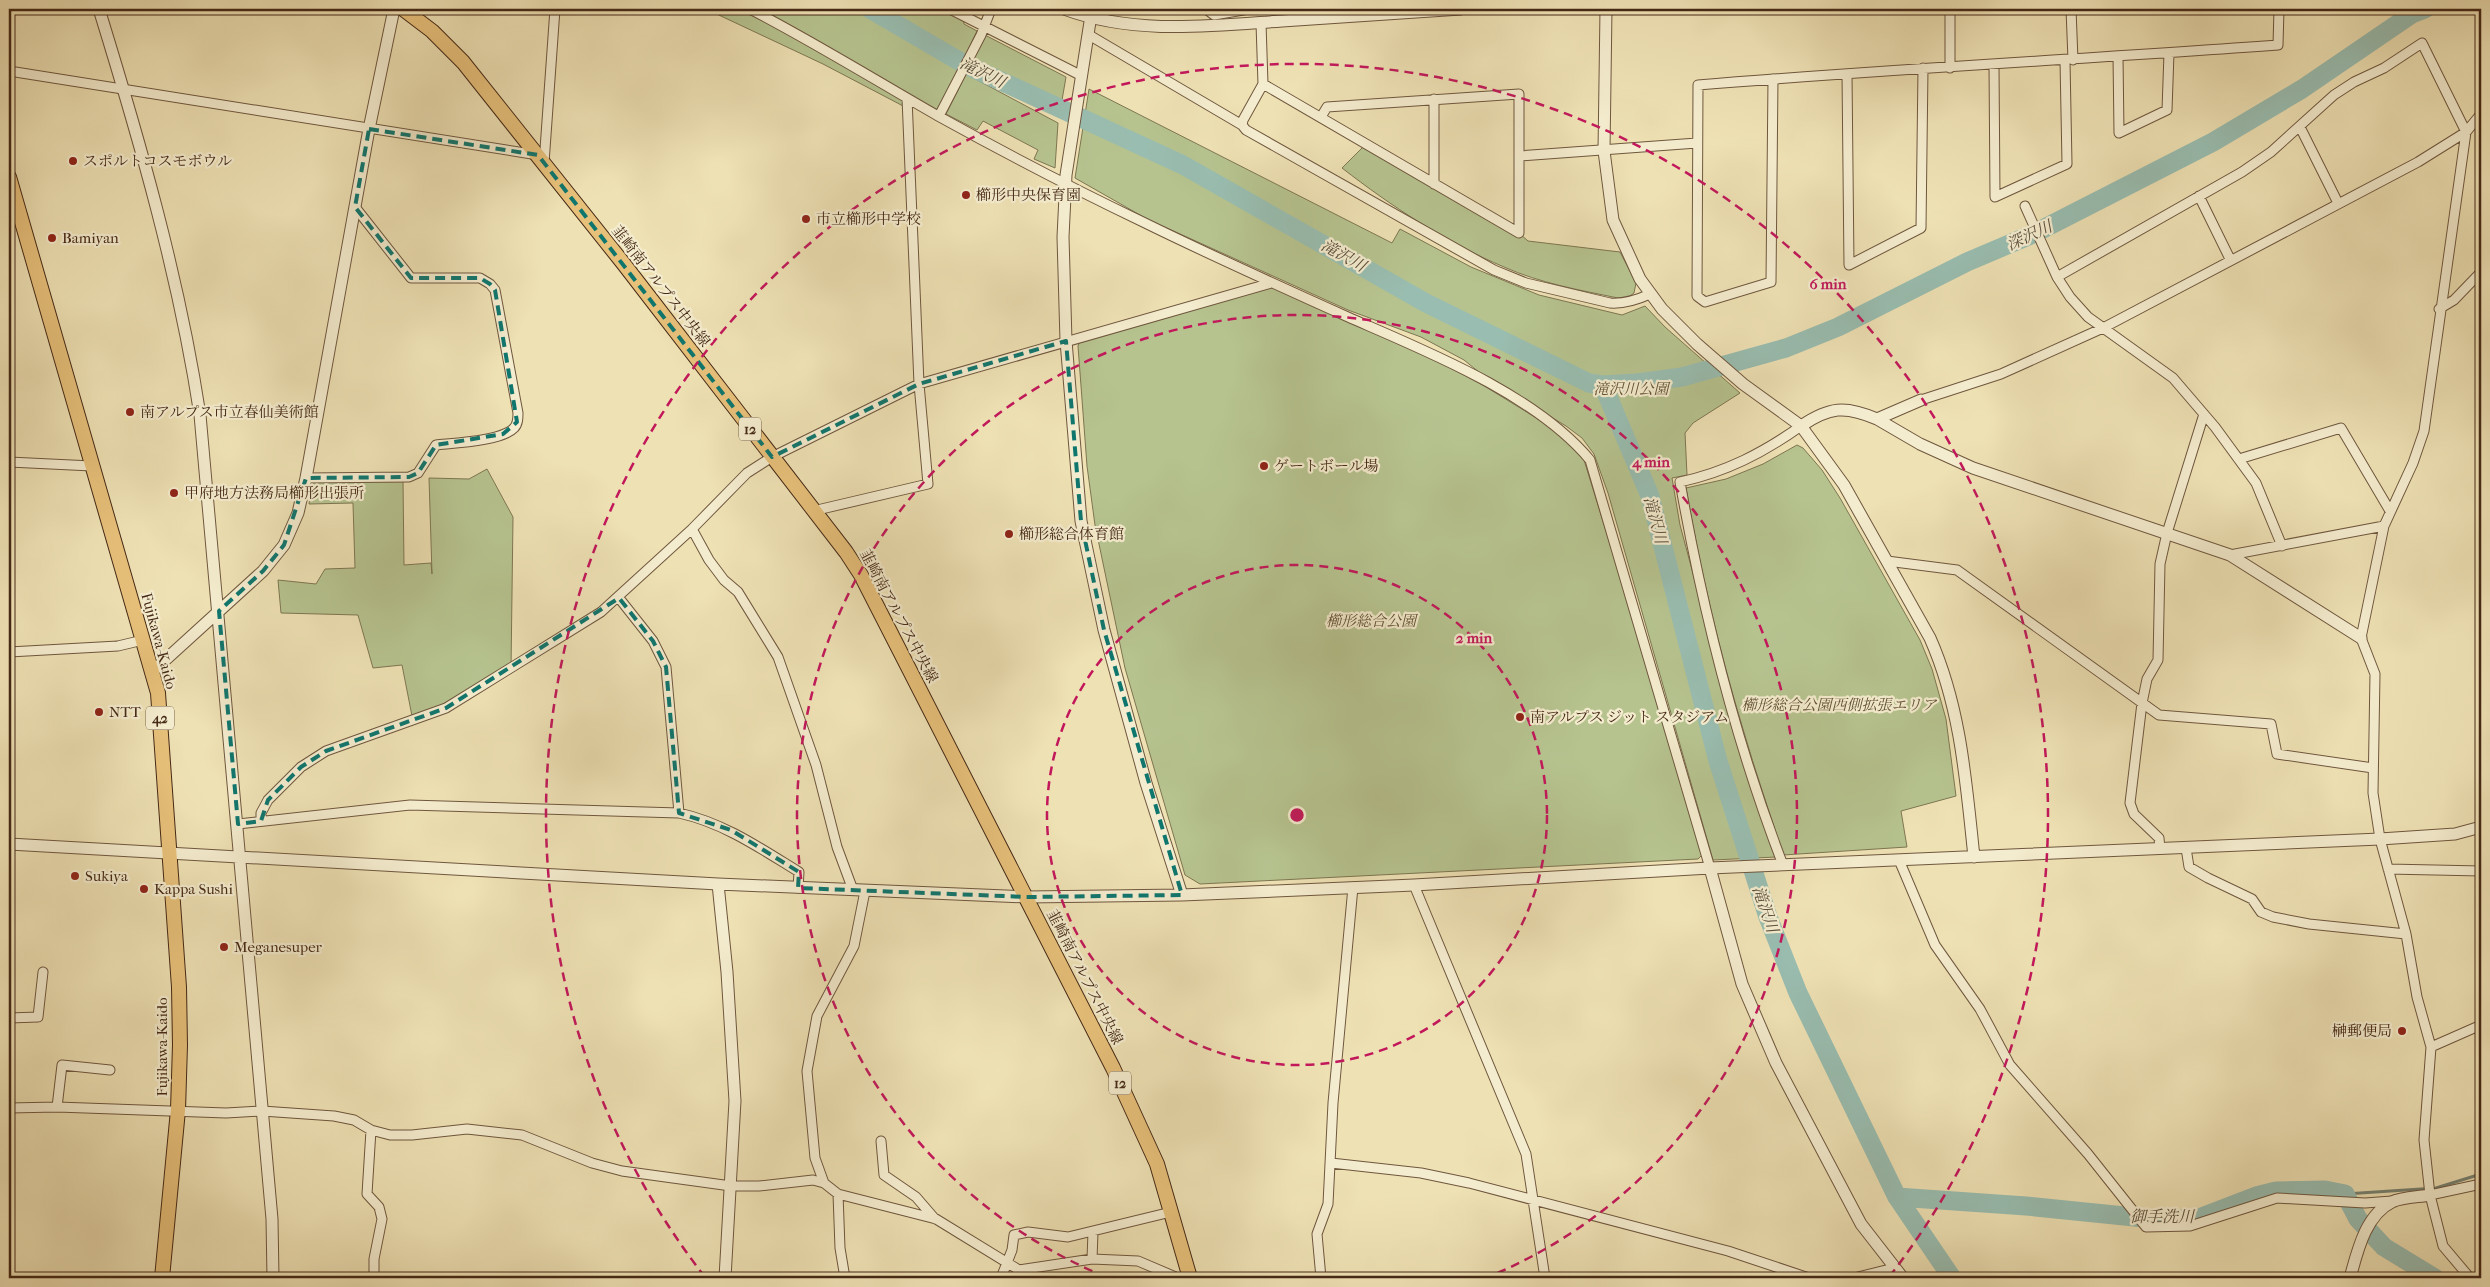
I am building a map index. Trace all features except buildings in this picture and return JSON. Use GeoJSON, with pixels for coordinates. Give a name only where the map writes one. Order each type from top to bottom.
{"type":"FeatureCollection","features":[{"type":"Feature","properties":{"kind":"main road","name":"韮崎南アルプス中央線"},"geometry":{"type":"LineString","coordinates":[[403,9],[432,31],[463,62],[541,159],[846,552],[861,576],[1113,1068],[1157,1164],[1190,1278]]}},
{"type":"Feature","properties":{"kind":"main road","name":"Fujikawa-Kaido"},"geometry":{"type":"LineString","coordinates":[[9,178],[143,640],[158,702],[179,987],[178,1110],[162,1278]]}},
{"type":"Feature","properties":{"kind":"street"},"geometry":{"type":"LineString","coordinates":[[99,9],[124,89],[180,302],[192,357],[200,415],[272,1219],[273,1278]]}},
{"type":"Feature","properties":{"kind":"street"},"geometry":{"type":"LineString","coordinates":[[152,672],[264,571],[284,544],[298,513],[306,478],[369,129],[394,9]]}},
{"type":"Feature","properties":{"kind":"street"},"geometry":{"type":"LineString","coordinates":[[9,72],[369,129],[541,159],[555,9]]}},
{"type":"Feature","properties":{"kind":"street"},"geometry":{"type":"LineString","coordinates":[[750,9],[939,116],[1066,178],[1144,223],[1271,283],[1416,346],[1472,374],[1556,425],[1590,460],[1714,868],[1742,984],[1776,1063],[1861,1224],[1902,1278]]}},
{"type":"Feature","properties":{"kind":"street"},"geometry":{"type":"LineString","coordinates":[[950,9],[982,30],[1081,80]]}},
{"type":"Feature","properties":{"kind":"street"},"geometry":{"type":"LineString","coordinates":[[939,116],[992,9]]}},
{"type":"Feature","properties":{"kind":"street"},"geometry":{"type":"LineString","coordinates":[[1064,9],[1180,28],[1261,23],[1389,11],[1461,9]]}},
{"type":"Feature","properties":{"kind":"street"},"geometry":{"type":"LineString","coordinates":[[1206,9],[1214,15],[1249,9]]}},
{"type":"Feature","properties":{"kind":"street"},"geometry":{"type":"LineString","coordinates":[[1606,9],[1604,151],[1613,220],[1640,279],[1662,309],[1697,344],[1750,389],[1801,426],[1844,485],[1930,638],[1951,693],[1961,744],[1974,857]]}},
{"type":"Feature","properties":{"kind":"street"},"geometry":{"type":"LineString","coordinates":[[1950,9],[1950,68]]}},
{"type":"Feature","properties":{"kind":"street"},"geometry":{"type":"LineString","coordinates":[[1994,65],[1995,197],[2067,164],[2071,9]]}},
{"type":"Feature","properties":{"kind":"street"},"geometry":{"type":"LineString","coordinates":[[1773,79],[1772,282],[1705,302],[1697,296],[1698,85],[1773,79],[1923,68],[1950,68],[2278,45],[2278,9]]}},
{"type":"Feature","properties":{"kind":"street"},"geometry":{"type":"LineString","coordinates":[[1092,14],[1066,178],[1063,284],[1081,521],[1104,630],[1146,783],[1182,895]]}},
{"type":"Feature","properties":{"kind":"street"},"geometry":{"type":"LineString","coordinates":[[1242,126],[1263,84],[1261,23]]}},
{"type":"Feature","properties":{"kind":"street"},"geometry":{"type":"LineString","coordinates":[[1089,35],[1246,130],[1494,270],[1526,283],[1610,303],[1621,304],[1650,294]]}},
{"type":"Feature","properties":{"kind":"street"},"geometry":{"type":"LineString","coordinates":[[2057,277],[2242,172],[2271,152],[2341,90],[2384,68],[2422,43],[2466,132],[2439,309],[2424,431],[2414,463],[2384,526],[2361,638],[2375,674],[2373,793],[2380,839],[2406,934],[2417,997],[2430,1047],[2424,1140],[2430,1195],[2443,1246],[2470,1278]]}},
{"type":"Feature","properties":{"kind":"street"},"geometry":{"type":"LineString","coordinates":[[2118,56],[2119,133],[2167,110],[2169,53]]}},
{"type":"Feature","properties":{"kind":"street"},"geometry":{"type":"LineString","coordinates":[[1847,74],[1849,265],[1922,228],[1923,68]]}},
{"type":"Feature","properties":{"kind":"street"},"geometry":{"type":"LineString","coordinates":[[1263,84],[1519,232],[1519,94],[1327,107],[1321,117]]}},
{"type":"Feature","properties":{"kind":"street"},"geometry":{"type":"LineString","coordinates":[[813,511],[928,484],[919,384],[907,98]]}},
{"type":"Feature","properties":{"kind":"street"},"geometry":{"type":"LineString","coordinates":[[1434,99],[1434,184]]}},
{"type":"Feature","properties":{"kind":"street"},"geometry":{"type":"LineString","coordinates":[[1877,419],[1921,400],[2001,374],[2103,328],[2230,259],[2418,162],[2466,132],[2481,114]]}},
{"type":"Feature","properties":{"kind":"street"},"geometry":{"type":"LineString","coordinates":[[2300,127],[2338,203]]}},
{"type":"Feature","properties":{"kind":"street"},"geometry":{"type":"LineString","coordinates":[[1519,156],[1697,143]]}},
{"type":"Feature","properties":{"kind":"street"},"geometry":{"type":"LineString","coordinates":[[2199,196],[2230,259]]}},
{"type":"Feature","properties":{"kind":"street"},"geometry":{"type":"LineString","coordinates":[[2025,206],[2057,277],[2070,297],[2088,317],[2173,378],[2204,414],[2256,483],[2282,546]]}},
{"type":"Feature","properties":{"kind":"street"},"geometry":{"type":"LineString","coordinates":[[306,478],[409,477],[418,473],[436,445],[471,441],[503,434],[513,429],[517,422],[518,413],[495,290],[490,284],[480,278],[411,278],[355,207]]}},
{"type":"Feature","properties":{"kind":"street"},"geometry":{"type":"LineString","coordinates":[[2439,309],[2454,300],[2481,272]]}},
{"type":"Feature","properties":{"kind":"street"},"geometry":{"type":"LineString","coordinates":[[261,821],[261,812],[268,800],[302,767],[318,756],[446,708],[593,617],[619,598],[692,529],[747,473],[772,457],[919,384],[1066,340],[1271,283]]}},
{"type":"Feature","properties":{"kind":"street"},"geometry":{"type":"LineString","coordinates":[[1781,865],[1736,719],[1691,547],[1680,482],[1725,470],[1755,456],[1820,413],[1832,410],[1862,413],[1877,419],[1920,444],[1972,468],[2230,555],[2361,638]]}},
{"type":"Feature","properties":{"kind":"street"},"geometry":{"type":"LineString","coordinates":[[2160,849],[2159,838],[2134,814],[2130,802],[2142,703],[2147,679],[2158,660],[2160,564],[2167,534],[2204,414]]}},
{"type":"Feature","properties":{"kind":"street"},"geometry":{"type":"LineString","coordinates":[[2239,459],[2341,428],[2390,511]]}},
{"type":"Feature","properties":{"kind":"street"},"geometry":{"type":"LineString","coordinates":[[9,462],[92,466]]}},
{"type":"Feature","properties":{"kind":"street"},"geometry":{"type":"LineString","coordinates":[[2230,555],[2384,526]]}},
{"type":"Feature","properties":{"kind":"street"},"geometry":{"type":"LineString","coordinates":[[692,529],[709,560],[724,580],[738,592],[778,657],[816,765],[837,846],[859,890],[854,946],[817,1016],[807,1071],[815,1158],[824,1183]]}},
{"type":"Feature","properties":{"kind":"street"},"geometry":{"type":"LineString","coordinates":[[1887,561],[1956,570],[2159,715],[2271,724],[2277,754],[2373,768]]}},
{"type":"Feature","properties":{"kind":"street"},"geometry":{"type":"LineString","coordinates":[[619,598],[657,647],[666,667],[679,813]]}},
{"type":"Feature","properties":{"kind":"street"},"geometry":{"type":"LineString","coordinates":[[9,652],[118,646],[143,640]]}},
{"type":"Feature","properties":{"kind":"street"},"geometry":{"type":"LineString","coordinates":[[238,824],[410,805],[679,813],[700,817],[731,830],[799,872],[798,888]]}},
{"type":"Feature","properties":{"kind":"street"},"geometry":{"type":"LineString","coordinates":[[9,844],[718,884],[1026,897],[1182,895],[1414,885],[1714,868],[2380,839],[2455,834],[2481,827]]}},
{"type":"Feature","properties":{"kind":"street"},"geometry":{"type":"LineString","coordinates":[[2186,848],[2189,867],[2252,898],[2260,912],[2274,917],[2309,924],[2406,934]]}},
{"type":"Feature","properties":{"kind":"street"},"geometry":{"type":"LineString","coordinates":[[1898,860],[1935,945],[1980,1009],[2010,1065],[2130,1204],[2146,1227],[2190,1226],[2277,1198],[2365,1203],[2430,1195],[2481,1184]]}},
{"type":"Feature","properties":{"kind":"street"},"geometry":{"type":"LineString","coordinates":[[2388,869],[2481,871]]}},
{"type":"Feature","properties":{"kind":"street"},"geometry":{"type":"LineString","coordinates":[[718,884],[727,972],[735,1101],[726,1278]]}},
{"type":"Feature","properties":{"kind":"street"},"geometry":{"type":"LineString","coordinates":[[1414,885],[1526,1154],[1545,1278]]}},
{"type":"Feature","properties":{"kind":"street"},"geometry":{"type":"LineString","coordinates":[[1321,1278],[1317,1234],[1328,1204],[1333,1103],[1353,887]]}},
{"type":"Feature","properties":{"kind":"street"},"geometry":{"type":"LineString","coordinates":[[9,1018],[38,1017],[43,972]]}},
{"type":"Feature","properties":{"kind":"street"},"geometry":{"type":"LineString","coordinates":[[2430,1047],[2481,1025]]}},
{"type":"Feature","properties":{"kind":"street"},"geometry":{"type":"LineString","coordinates":[[57,1107],[62,1065],[110,1070]]}},
{"type":"Feature","properties":{"kind":"street"},"geometry":{"type":"LineString","coordinates":[[9,1108],[57,1107],[226,1113],[262,1111],[354,1120],[371,1130],[390,1135],[412,1135],[467,1129],[522,1135],[592,1163],[622,1171],[731,1186],[759,1186],[813,1180],[824,1183],[838,1194],[936,1219]]}},
{"type":"Feature","properties":{"kind":"street"},"geometry":{"type":"LineString","coordinates":[[371,1130],[367,1194],[379,1207],[382,1219],[374,1259],[374,1278]]}},
{"type":"Feature","properties":{"kind":"street"},"geometry":{"type":"LineString","coordinates":[[881,1140],[884,1176],[916,1197],[936,1219],[1007,1262],[1028,1278]]}},
{"type":"Feature","properties":{"kind":"street"},"geometry":{"type":"LineString","coordinates":[[1331,1163],[1421,1173],[1469,1183],[1728,1251],[1808,1278]]}},
{"type":"Feature","properties":{"kind":"street"},"geometry":{"type":"LineString","coordinates":[[838,1194],[840,1248],[846,1278]]}},
{"type":"Feature","properties":{"kind":"street"},"geometry":{"type":"LineString","coordinates":[[2350,1278],[2360,1244],[2375,1217],[2392,1201]]}},
{"type":"Feature","properties":{"kind":"street"},"geometry":{"type":"LineString","coordinates":[[1001,1278],[1012,1250],[1014,1235],[1028,1232],[1068,1238],[1171,1212]]}},
{"type":"Feature","properties":{"kind":"street"},"geometry":{"type":"LineString","coordinates":[[1092,1259],[1093,1232]]}},
{"type":"Feature","properties":{"kind":"street"},"geometry":{"type":"LineString","coordinates":[[1019,1270],[1092,1259],[1138,1261],[1178,1278]]}},
{"type":"Feature","properties":{"kind":"street"},"geometry":{"type":"LineString","coordinates":[[1854,1278],[1894,1268]]}},
{"type":"Feature","properties":{"kind":"highlighted area"},"geometry":{"type":"Polygon","coordinates":[[[369,129],[538,155],[772,457],[919,384],[1066,341],[1081,521],[1104,630],[1182,895],[1027,897],[798,888],[799,872],[731,830],[679,813],[666,667],[653,641],[619,598],[446,708],[326,751],[301,767],[268,800],[261,821],[238,824],[219,611],[263,571],[284,545],[306,478],[409,477],[418,473],[436,445],[503,434],[517,422],[495,290],[490,284],[480,278],[411,278],[355,207],[369,129]]]}},
{"type":"Feature","properties":{"kind":"green space"},"geometry":{"type":"Polygon","coordinates":[[[706,9],[744,9],[905,100],[905,107],[823,64],[706,9]]]}},
{"type":"Feature","properties":{"kind":"green space"},"geometry":{"type":"Polygon","coordinates":[[[750,9],[870,9],[945,53],[961,74],[939,116],[750,9]]]}},
{"type":"Feature","properties":{"kind":"green space"},"geometry":{"type":"Polygon","coordinates":[[[882,9],[950,9],[963,15],[964,24],[977,31],[965,56],[882,9]]]}},
{"type":"Feature","properties":{"kind":"green space"},"geometry":{"type":"Polygon","coordinates":[[[983,34],[1066,77],[1061,106],[972,60],[983,34]]]}},
{"type":"Feature","properties":{"kind":"green space"},"geometry":{"type":"Polygon","coordinates":[[[966,74],[1058,123],[1055,168],[1034,159],[1038,150],[983,121],[977,130],[946,114],[966,74]]]}},
{"type":"Feature","properties":{"kind":"green space","name":"滝沢川公園"},"geometry":{"type":"Polygon","coordinates":[[[1089,89],[1392,243],[1400,229],[1471,267],[1539,295],[1622,315],[1645,306],[1665,327],[1740,393],[1693,423],[1685,433],[1687,475],[1672,478],[1680,525],[1736,734],[1776,857],[1713,860],[1608,493],[1594,454],[1582,438],[1566,426],[1485,377],[1464,360],[1421,337],[1348,310],[1147,219],[1075,178],[1089,89]]]}},
{"type":"Feature","properties":{"kind":"green space"},"geometry":{"type":"Polygon","coordinates":[[[1364,146],[1519,233],[1528,241],[1620,252],[1636,283],[1634,293],[1627,298],[1618,298],[1546,282],[1518,273],[1462,247],[1400,210],[1342,168],[1364,146]]]}},
{"type":"Feature","properties":{"kind":"green space","name":"櫛形総合公園"},"geometry":{"type":"Polygon","coordinates":[[[1274,287],[1417,350],[1486,387],[1564,435],[1584,460],[1646,660],[1702,855],[1698,859],[1200,884],[1185,875],[1125,668],[1095,525],[1087,466],[1078,346],[1080,340],[1274,287]]]}},
{"type":"Feature","properties":{"kind":"green space","name":"櫛形総合公園西側拡張エリア"},"geometry":{"type":"Polygon","coordinates":[[[1797,445],[1803,448],[1822,470],[1840,498],[1920,640],[1932,669],[1946,719],[1956,796],[1901,811],[1907,847],[1783,855],[1726,669],[1697,549],[1686,488],[1726,479],[1763,464],[1797,445]]]}},
{"type":"Feature","properties":{"kind":"green space"},"geometry":{"type":"Polygon","coordinates":[[[487,469],[513,517],[511,669],[413,721],[402,665],[373,668],[358,615],[281,613],[278,580],[316,584],[325,569],[355,568],[353,503],[309,504],[312,482],[403,481],[404,565],[431,563],[432,574],[429,478],[469,479],[487,469]]]}},
{"type":"Feature","properties":{"kind":"waterway","name":"深沢川"},"geometry":{"type":"LineString","coordinates":[[870,9],[966,65],[1183,165],[1426,303],[1589,383],[1603,385],[1682,377],[1786,348],[1838,327],[1967,262],[2033,234],[2213,142],[2302,89],[2412,14],[2425,9]]}},
{"type":"Feature","properties":{"kind":"waterway","name":"滝沢川"},"geometry":{"type":"LineString","coordinates":[[1603,385],[1650,496],[1718,761],[1768,917],[1798,993],[1897,1197],[1952,1278]]}},
{"type":"Feature","properties":{"kind":"waterway","name":"御手洗川"},"geometry":{"type":"LineString","coordinates":[[2345,1194],[2436,1188],[2481,1174]]}},
{"type":"Feature","properties":{"kind":"waterway","name":"御手洗川"},"geometry":{"type":"LineString","coordinates":[[1897,1197],[2026,1206],[2154,1219],[2196,1219],[2256,1196],[2276,1191],[2325,1190],[2345,1194],[2358,1219],[2384,1247],[2435,1278]]}},
{"type":"Feature","properties":{"kind":"place","name":"スポルトコスモボウル"},"geometry":{"type":"Point","coordinates":[73,161]}},
{"type":"Feature","properties":{"kind":"place","name":"櫛形中央保育園"},"geometry":{"type":"Point","coordinates":[966,195]}},
{"type":"Feature","properties":{"kind":"place","name":"市立櫛形中学校"},"geometry":{"type":"Point","coordinates":[806,219]}},
{"type":"Feature","properties":{"kind":"place","name":"Bamiyan"},"geometry":{"type":"Point","coordinates":[52,238]}},
{"type":"Feature","properties":{"kind":"place","name":"南アルプス市立春仙美術館"},"geometry":{"type":"Point","coordinates":[130,412]}},
{"type":"Feature","properties":{"kind":"place","name":"ゲートボール場"},"geometry":{"type":"Point","coordinates":[1264,466]}},
{"type":"Feature","properties":{"kind":"place","name":"甲府地方法務局櫛形出張所"},"geometry":{"type":"Point","coordinates":[174,493]}},
{"type":"Feature","properties":{"kind":"place","name":"櫛形総合体育館"},"geometry":{"type":"Point","coordinates":[1009,534]}},
{"type":"Feature","properties":{"kind":"place","name":"NTT"},"geometry":{"type":"Point","coordinates":[99,712]}},
{"type":"Feature","properties":{"kind":"place","name":"南アルプス ジット スタジアム"},"geometry":{"type":"Point","coordinates":[1520,717]}},
{"type":"Feature","properties":{"kind":"place","name":"Sukiya"},"geometry":{"type":"Point","coordinates":[75,876]}},
{"type":"Feature","properties":{"kind":"place","name":"Kappa Sushi"},"geometry":{"type":"Point","coordinates":[144,889]}},
{"type":"Feature","properties":{"kind":"place","name":"Meganesuper"},"geometry":{"type":"Point","coordinates":[224,947]}},
{"type":"Feature","properties":{"kind":"place","name":"榊郵便局"},"geometry":{"type":"Point","coordinates":[2402,1031]}}]}
